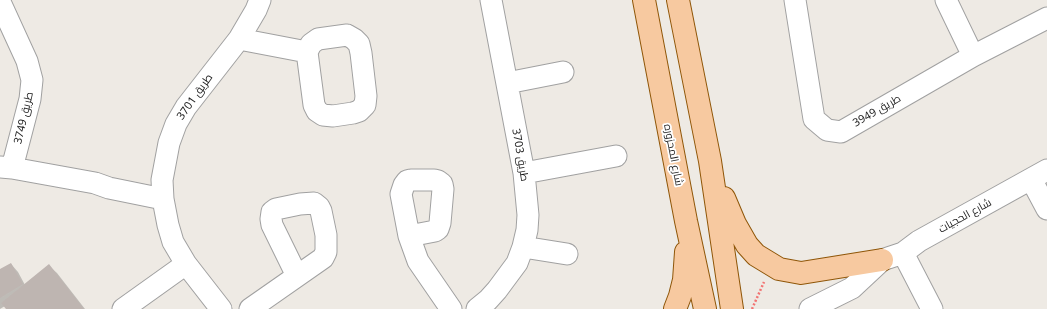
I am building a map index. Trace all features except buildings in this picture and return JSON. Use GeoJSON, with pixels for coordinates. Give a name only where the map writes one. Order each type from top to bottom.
{"type":"FeatureCollection","features":[{"type":"Feature","properties":{"kind":"main road","name":"شارع المحزوره"},"geometry":{"type":"LineString","coordinates":[[644,0],[686,221],[705,309]]}},
{"type":"Feature","properties":{"kind":"main road"},"geometry":{"type":"LineString","coordinates":[[678,0],[710,161],[732,309]]}},
{"type":"Feature","properties":{"kind":"main road"},"geometry":{"type":"LineString","coordinates":[[710,161],[735,224],[747,246],[756,255],[772,265],[779,269],[801,273],[882,260]]}},
{"type":"Feature","properties":{"kind":"main road"},"geometry":{"type":"LineString","coordinates":[[675,309],[684,280],[686,263],[686,221]]}},
{"type":"Feature","properties":{"kind":"street","name":"طريق 3701"},"geometry":{"type":"LineString","coordinates":[[221,309],[186,264],[173,242],[168,225],[162,190],[169,143],[176,124],[186,107],[239,38],[256,10],[260,0]]}},
{"type":"Feature","properties":{"kind":"street","name":"طريق 3703"},"geometry":{"type":"LineString","coordinates":[[487,306],[516,263],[523,247],[527,230],[528,215],[524,173],[491,0]]}},
{"type":"Feature","properties":{"kind":"street","name":"طريق 3949"},"geometry":{"type":"LineString","coordinates":[[795,0],[814,119],[827,130],[841,132],[974,56],[1047,18]]}},
{"type":"Feature","properties":{"kind":"street"},"geometry":{"type":"LineString","coordinates":[[946,0],[974,56]]}},
{"type":"Feature","properties":{"kind":"street","name":"طريق 3749"},"geometry":{"type":"LineString","coordinates":[[0,2],[27,61],[32,80],[30,99],[6,168]]}},
{"type":"Feature","properties":{"kind":"street"},"geometry":{"type":"LineString","coordinates":[[239,38],[307,52]]}},
{"type":"Feature","properties":{"kind":"street"},"geometry":{"type":"LineString","coordinates":[[507,84],[562,72]]}},
{"type":"Feature","properties":{"kind":"street"},"geometry":{"type":"LineString","coordinates":[[524,173],[616,156]]}},
{"type":"Feature","properties":{"kind":"street"},"geometry":{"type":"LineString","coordinates":[[6,168],[95,183],[109,188],[162,190]]}},
{"type":"Feature","properties":{"kind":"street"},"geometry":{"type":"LineString","coordinates":[[1039,174],[1047,209]]}},
{"type":"Feature","properties":{"kind":"street","name":"شارع الحجيات"},"geometry":{"type":"LineString","coordinates":[[810,309],[852,288],[882,260],[903,253],[919,241],[1039,174]]}},
{"type":"Feature","properties":{"kind":"street"},"geometry":{"type":"LineString","coordinates":[[409,236],[418,262],[451,309]]}},
{"type":"Feature","properties":{"kind":"street"},"geometry":{"type":"LineString","coordinates":[[523,247],[568,254]]}},
{"type":"Feature","properties":{"kind":"street"},"geometry":{"type":"LineString","coordinates":[[903,253],[932,309]]}},
{"type":"Feature","properties":{"kind":"street"},"geometry":{"type":"LineString","coordinates":[[841,309],[856,297],[882,260]]}},
{"type":"Feature","properties":{"kind":"street"},"geometry":{"type":"LineString","coordinates":[[123,309],[186,264]]}},
{"type":"Feature","properties":{"kind":"street"},"geometry":{"type":"LineString","coordinates":[[250,309],[298,276]]}},
{"type":"Feature","properties":{"kind":"path"},"geometry":{"type":"LineString","coordinates":[[751,309],[772,265]]}}]}
